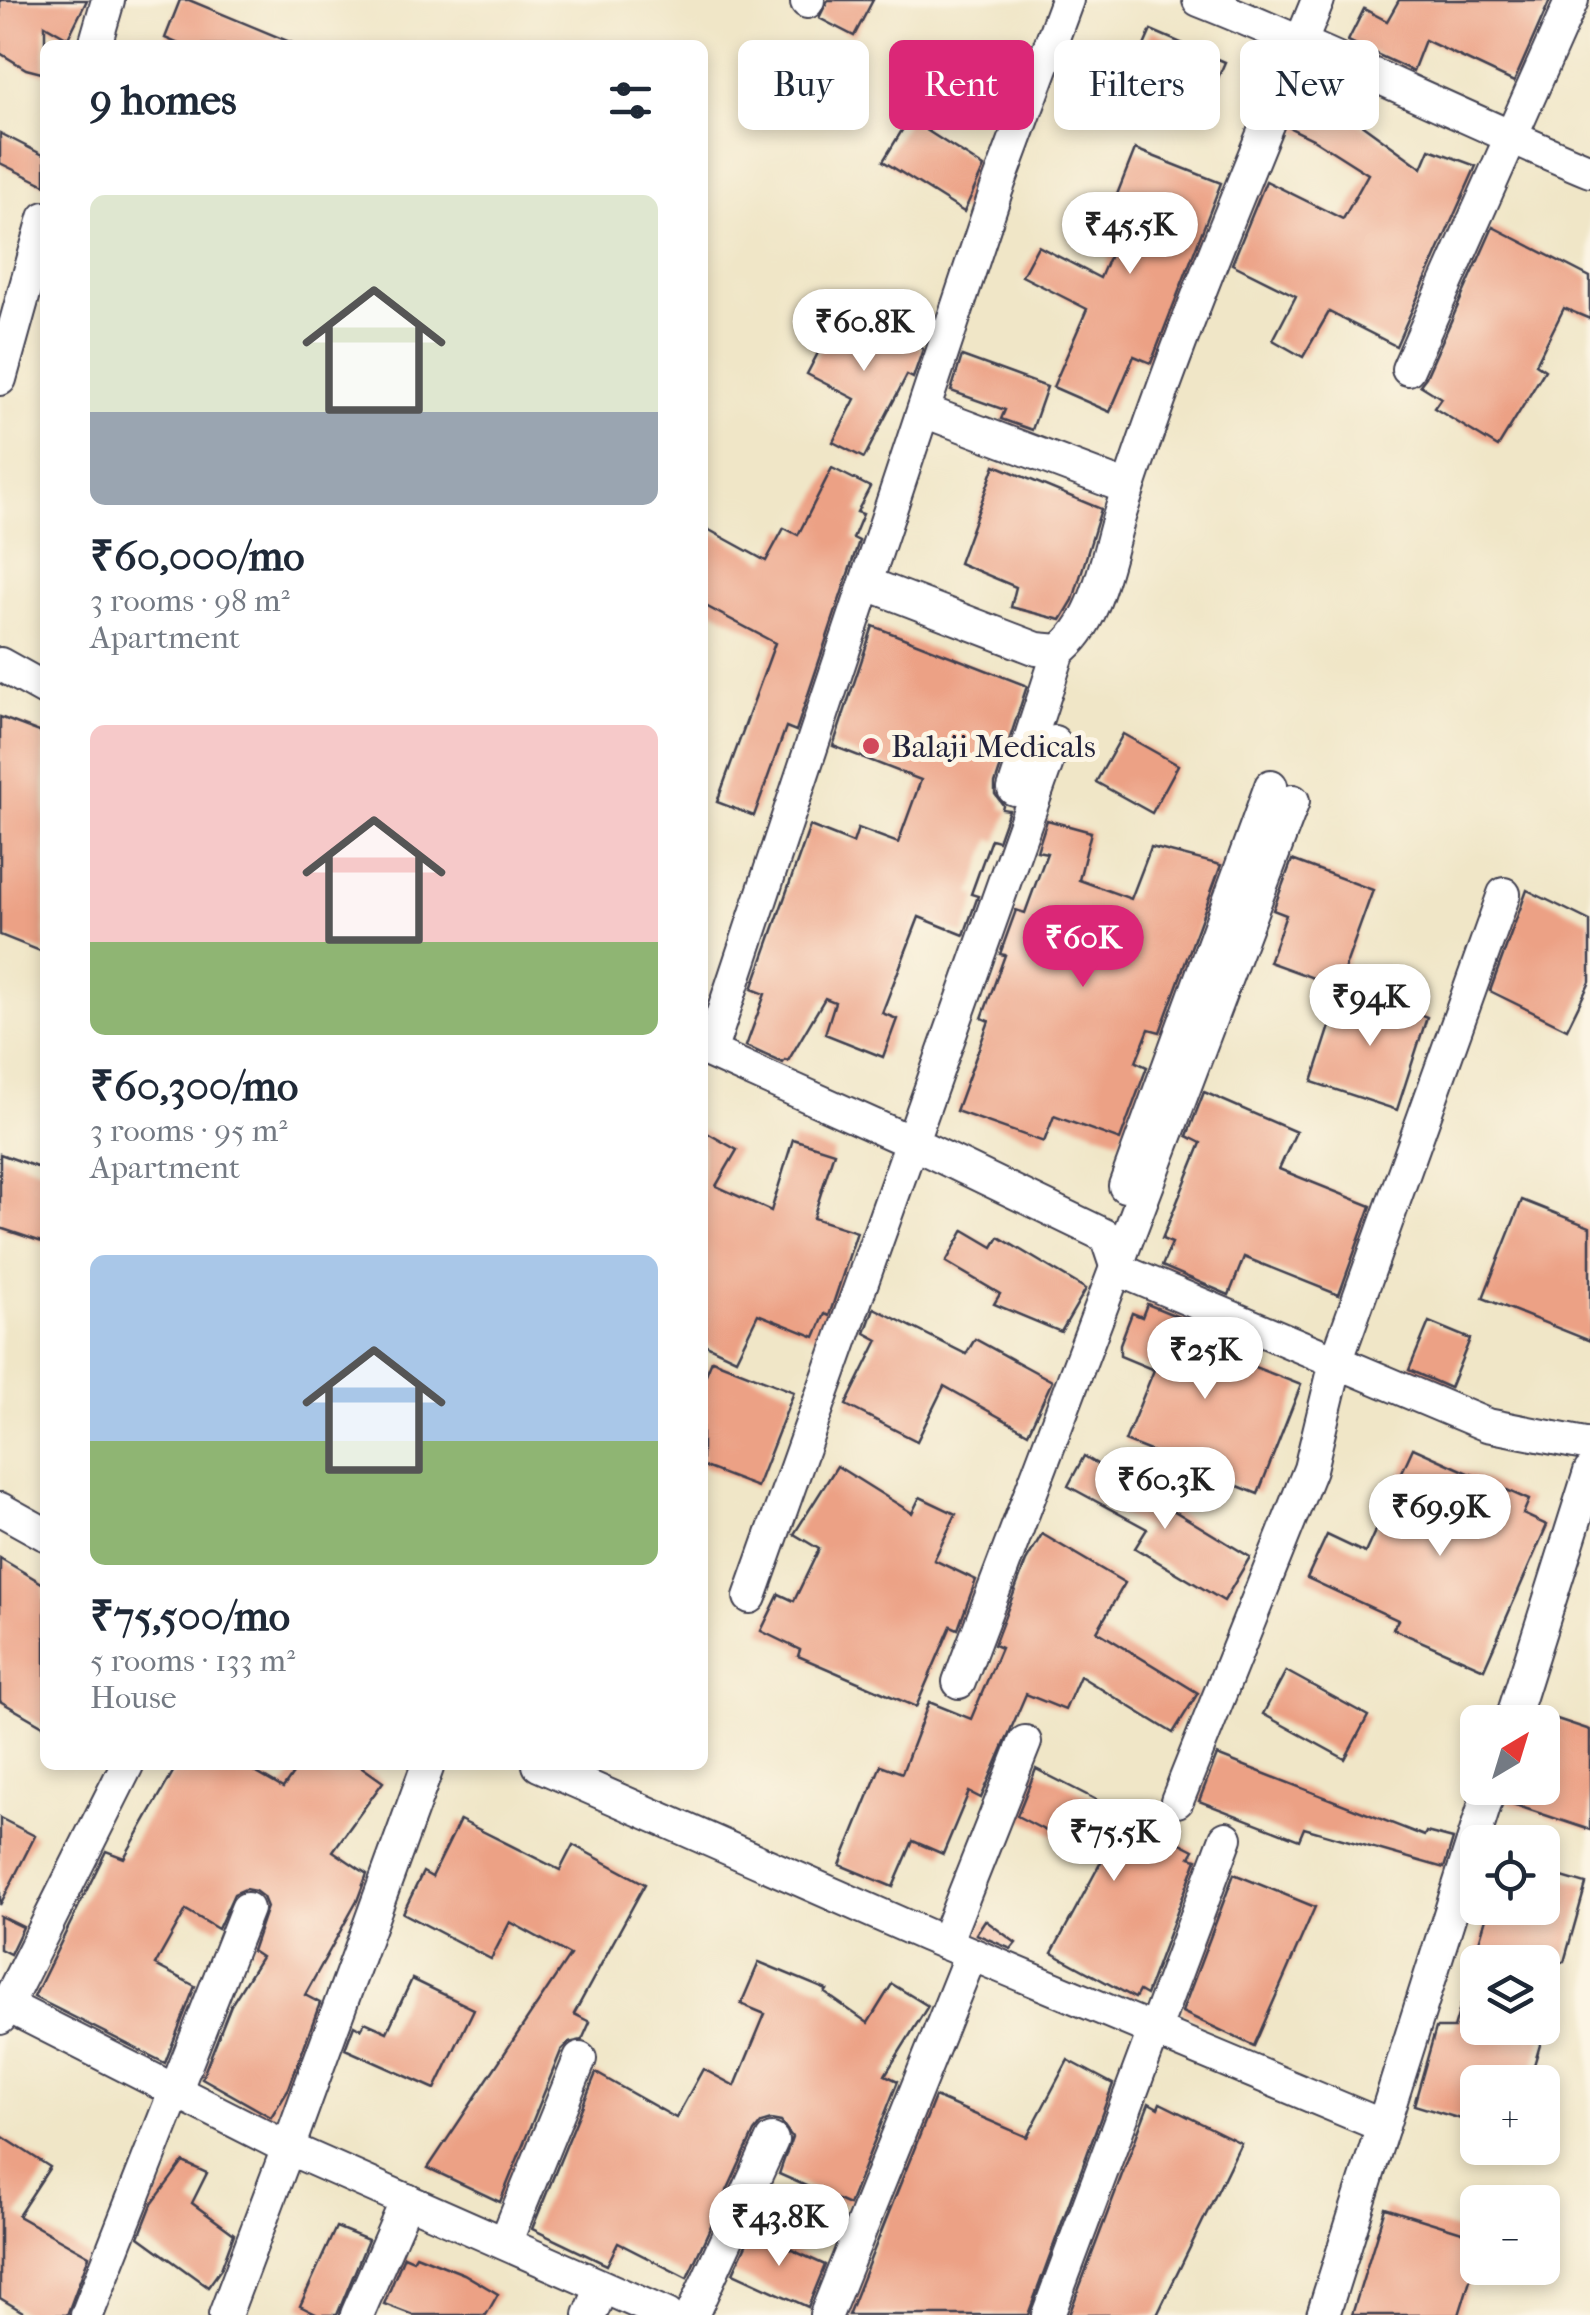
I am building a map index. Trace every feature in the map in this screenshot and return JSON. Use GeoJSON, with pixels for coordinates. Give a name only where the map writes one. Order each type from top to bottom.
{"type":"FeatureCollection","features":[{"type":"Feature","properties":{"kind":"street"},"geometry":{"type":"LineString","coordinates":[[96,40],[108,0]]}},
{"type":"Feature","properties":{"kind":"street"},"geometry":{"type":"LineString","coordinates":[[708,1049],[868,584],[996,191],[1067,0]]}},
{"type":"Feature","properties":{"kind":"street"},"geometry":{"type":"LineString","coordinates":[[1198,0],[1302,40],[1318,0]]}},
{"type":"Feature","properties":{"kind":"street"},"geometry":{"type":"LineString","coordinates":[[1408,369],[1572,0]]}},
{"type":"Feature","properties":{"kind":"street"},"geometry":{"type":"LineString","coordinates":[[1379,76],[1590,171]]}},
{"type":"Feature","properties":{"kind":"street"},"geometry":{"type":"LineString","coordinates":[[868,584],[1037,649],[1058,650],[1074,640],[1087,617],[1128,488],[1192,312],[1266,130]]}},
{"type":"Feature","properties":{"kind":"street"},"geometry":{"type":"LineString","coordinates":[[2,362],[40,235]]}},
{"type":"Feature","properties":{"kind":"street"},"geometry":{"type":"LineString","coordinates":[[924,411],[1128,488]]}},
{"type":"Feature","properties":{"kind":"street"},"geometry":{"type":"LineString","coordinates":[[750,1597],[909,1128],[1058,650]]}},
{"type":"Feature","properties":{"kind":"street"},"geometry":{"type":"LineString","coordinates":[[0,664],[40,686]]}},
{"type":"Feature","properties":{"kind":"street"},"geometry":{"type":"LineString","coordinates":[[909,1128],[1054,742]]}},
{"type":"Feature","properties":{"kind":"street"},"geometry":{"type":"LineString","coordinates":[[959,1682],[1118,1269],[1282,793],[1106,1236]]}},
{"type":"Feature","properties":{"kind":"street"},"geometry":{"type":"LineString","coordinates":[[1177,1801],[1310,1469],[1331,1360],[1495,890]]}},
{"type":"Feature","properties":{"kind":"street"},"geometry":{"type":"LineString","coordinates":[[708,1059],[909,1128],[1106,1236],[1118,1269],[1488,1424],[1590,1444]]}},
{"type":"Feature","properties":{"kind":"street"},"geometry":{"type":"LineString","coordinates":[[1516,1705],[1590,1472]]}},
{"type":"Feature","properties":{"kind":"street"},"geometry":{"type":"LineString","coordinates":[[0,1509],[40,1531]]}},
{"type":"Feature","properties":{"kind":"street"},"geometry":{"type":"LineString","coordinates":[[826,2315],[958,1949],[1025,1742]]}},
{"type":"Feature","properties":{"kind":"street"},"geometry":{"type":"LineString","coordinates":[[124,1770],[2,2009],[288,2148],[505,2244],[596,2301],[667,2315]]}},
{"type":"Feature","properties":{"kind":"street"},"geometry":{"type":"LineString","coordinates":[[226,2315],[426,1770]]}},
{"type":"Feature","properties":{"kind":"street"},"geometry":{"type":"LineString","coordinates":[[550,1770],[958,1949],[1383,2126]]}},
{"type":"Feature","properties":{"kind":"street"},"geometry":{"type":"LineString","coordinates":[[1323,2315],[1485,1805]]}},
{"type":"Feature","properties":{"kind":"street"},"geometry":{"type":"LineString","coordinates":[[1048,2315],[1226,1838]]}},
{"type":"Feature","properties":{"kind":"street"},"geometry":{"type":"LineString","coordinates":[[87,2315],[247,1909]]}},
{"type":"Feature","properties":{"kind":"street"},"geometry":{"type":"LineString","coordinates":[[505,2244],[580,2059]]}},
{"type":"Feature","properties":{"kind":"street"},"geometry":{"type":"LineString","coordinates":[[692,2315],[772,2140]]}},
{"type":"Feature","properties":{"kind":"street"},"geometry":{"type":"LineString","coordinates":[[357,2315],[407,2200]]}},
{"type":"Feature","properties":{"kind":"building"},"geometry":{"type":"Polygon","coordinates":[[[0,0],[87,0],[68,38],[45,25],[45,40],[40,40],[40,73],[0,53],[0,0]]]}},
{"type":"Feature","properties":{"kind":"building"},"geometry":{"type":"Polygon","coordinates":[[[180,0],[189,0],[285,40],[170,40],[165,38],[180,0]]]}},
{"type":"Feature","properties":{"kind":"building"},"geometry":{"type":"Polygon","coordinates":[[[828,0],[873,0],[854,36],[819,18],[828,0]]]}},
{"type":"Feature","properties":{"kind":"building"},"geometry":{"type":"Polygon","coordinates":[[[1399,0],[1550,0],[1514,82],[1425,40],[1413,71],[1379,55],[1379,40],[1348,40],[1364,9],[1387,21],[1399,0]]]}},
{"type":"Feature","properties":{"kind":"building"},"geometry":{"type":"Polygon","coordinates":[[[1151,30],[1174,40],[1147,40],[1151,30]]]}},
{"type":"Feature","properties":{"kind":"building"},"geometry":{"type":"Polygon","coordinates":[[[902,130],[926,130],[984,167],[964,212],[883,161],[902,130]]]}},
{"type":"Feature","properties":{"kind":"building"},"geometry":{"type":"Polygon","coordinates":[[[1294,130],[1370,130],[1422,168],[1430,149],[1476,166],[1396,346],[1329,312],[1303,357],[1273,340],[1296,296],[1232,264],[1266,181],[1343,219],[1368,174],[1294,130]]]}},
{"type":"Feature","properties":{"kind":"building"},"geometry":{"type":"Polygon","coordinates":[[[0,133],[40,153],[40,183],[0,163],[0,133]]]}},
{"type":"Feature","properties":{"kind":"building"},"geometry":{"type":"Polygon","coordinates":[[[1135,149],[1221,183],[1151,363],[1134,356],[1110,412],[1053,387],[1087,309],[1022,276],[1038,246],[1100,278],[1132,204],[1116,197],[1135,149]]]}},
{"type":"Feature","properties":{"kind":"building"},"geometry":{"type":"Polygon","coordinates":[[[1493,227],[1590,277],[1590,319],[1564,308],[1536,364],[1545,370],[1498,447],[1434,408],[1441,398],[1420,385],[1493,227]]]}},
{"type":"Feature","properties":{"kind":"building"},"geometry":{"type":"Polygon","coordinates":[[[842,307],[923,349],[913,378],[907,375],[864,458],[833,442],[855,399],[807,374],[842,307]]]}},
{"type":"Feature","properties":{"kind":"building"},"geometry":{"type":"Polygon","coordinates":[[[962,356],[1047,387],[1032,430],[1001,419],[1005,410],[951,391],[962,356]]]}},
{"type":"Feature","properties":{"kind":"building"},"geometry":{"type":"Polygon","coordinates":[[[995,465],[1101,509],[1073,600],[1061,620],[1011,607],[1016,587],[959,563],[995,465]]]}},
{"type":"Feature","properties":{"kind":"building"},"geometry":{"type":"Polygon","coordinates":[[[832,468],[870,487],[857,512],[863,514],[853,538],[859,541],[796,731],[786,727],[754,816],[717,802],[775,643],[708,607],[708,529],[766,561],[784,528],[798,535],[832,468]]]}},
{"type":"Feature","properties":{"kind":"building"},"geometry":{"type":"Polygon","coordinates":[[[873,626],[1027,686],[995,784],[1002,809],[1009,810],[998,841],[991,839],[971,894],[978,896],[964,935],[919,917],[882,1013],[897,1019],[883,1057],[825,1034],[835,1002],[825,998],[788,1061],[783,1063],[746,1046],[765,994],[752,989],[810,826],[853,843],[858,828],[898,843],[921,780],[833,746],[873,626]]]}},
{"type":"Feature","properties":{"kind":"building"},"geometry":{"type":"Polygon","coordinates":[[[0,717],[40,732],[40,951],[0,935],[0,717]]]}},
{"type":"Feature","properties":{"kind":"building"},"geometry":{"type":"Polygon","coordinates":[[[1123,734],[1178,765],[1152,813],[1096,782],[1123,734]]]}},
{"type":"Feature","properties":{"kind":"building"},"geometry":{"type":"Polygon","coordinates":[[[1047,820],[1091,832],[1079,880],[1131,899],[1151,847],[1221,865],[1160,1032],[1149,1029],[1136,1062],[1147,1067],[1120,1140],[1054,1116],[1044,1142],[956,1111],[989,1021],[982,1018],[1005,955],[1000,954],[1016,910],[1025,913],[1047,853],[1037,851],[1047,820]]]}},
{"type":"Feature","properties":{"kind":"building"},"geometry":{"type":"Polygon","coordinates":[[[1292,860],[1373,890],[1338,987],[1269,962],[1286,915],[1273,910],[1292,860]]]}},
{"type":"Feature","properties":{"kind":"building"},"geometry":{"type":"Polygon","coordinates":[[[1527,890],[1590,921],[1590,982],[1567,1029],[1490,991],[1527,890]]]}},
{"type":"Feature","properties":{"kind":"building"},"geometry":{"type":"Polygon","coordinates":[[[1343,986],[1427,1017],[1397,1110],[1312,1082],[1343,986]]]}},
{"type":"Feature","properties":{"kind":"building"},"geometry":{"type":"Polygon","coordinates":[[[1204,1092],[1296,1132],[1279,1169],[1371,1206],[1339,1295],[1244,1257],[1229,1295],[1162,1266],[1172,1243],[1162,1239],[1201,1143],[1187,1136],[1204,1092]]]}},
{"type":"Feature","properties":{"kind":"building"},"geometry":{"type":"Polygon","coordinates":[[[708,1133],[737,1150],[716,1186],[771,1211],[793,1139],[834,1152],[813,1218],[857,1232],[829,1316],[825,1314],[815,1337],[758,1314],[736,1359],[708,1346],[708,1133]]]}},
{"type":"Feature","properties":{"kind":"building"},"geometry":{"type":"Polygon","coordinates":[[[0,1154],[40,1168],[40,1241],[0,1228],[0,1154]]]}},
{"type":"Feature","properties":{"kind":"building"},"geometry":{"type":"Polygon","coordinates":[[[1522,1200],[1590,1227],[1590,1341],[1483,1298],[1522,1200]]]}},
{"type":"Feature","properties":{"kind":"building"},"geometry":{"type":"Polygon","coordinates":[[[964,1230],[993,1247],[999,1237],[1086,1289],[1061,1332],[994,1304],[1000,1294],[946,1262],[964,1230]]]}},
{"type":"Feature","properties":{"kind":"building"},"geometry":{"type":"Polygon","coordinates":[[[1147,1304],[1213,1331],[1206,1348],[1301,1385],[1258,1494],[1125,1441],[1154,1370],[1120,1356],[1120,1344],[1132,1313],[1142,1317],[1147,1304]]]}},
{"type":"Feature","properties":{"kind":"building"},"geometry":{"type":"Polygon","coordinates":[[[874,1308],[966,1354],[975,1339],[1052,1381],[1028,1433],[944,1386],[917,1441],[846,1405],[878,1340],[865,1333],[874,1308]]]}},
{"type":"Feature","properties":{"kind":"building"},"geometry":{"type":"Polygon","coordinates":[[[1429,1322],[1470,1339],[1450,1388],[1409,1370],[1429,1322]]]}},
{"type":"Feature","properties":{"kind":"building"},"geometry":{"type":"Polygon","coordinates":[[[712,1360],[794,1392],[757,1487],[708,1468],[708,1370],[712,1360]]]}},
{"type":"Feature","properties":{"kind":"building"},"geometry":{"type":"Polygon","coordinates":[[[1413,1448],[1529,1500],[1523,1514],[1547,1525],[1484,1669],[1393,1629],[1398,1620],[1307,1578],[1327,1535],[1365,1553],[1413,1448]]]}},
{"type":"Feature","properties":{"kind":"building"},"geometry":{"type":"Polygon","coordinates":[[[1084,1456],[1250,1557],[1224,1601],[1135,1548],[1147,1529],[1068,1486],[1084,1456]]]}},
{"type":"Feature","properties":{"kind":"building"},"geometry":{"type":"Polygon","coordinates":[[[837,1466],[912,1513],[920,1497],[956,1514],[934,1560],[976,1580],[958,1629],[951,1626],[916,1707],[798,1656],[800,1650],[761,1631],[779,1594],[794,1601],[819,1549],[794,1534],[837,1466]]]}},
{"type":"Feature","properties":{"kind":"building"},"geometry":{"type":"Polygon","coordinates":[[[1042,1534],[1125,1583],[1097,1631],[1198,1693],[1173,1733],[1080,1676],[1065,1710],[1026,1694],[981,1798],[969,1792],[943,1854],[913,1841],[893,1887],[840,1865],[881,1765],[902,1773],[929,1702],[971,1719],[1001,1648],[994,1645],[1026,1561],[1042,1534]]]}},
{"type":"Feature","properties":{"kind":"building"},"geometry":{"type":"Polygon","coordinates":[[[0,1558],[40,1582],[40,1724],[0,1701],[0,1558]]]}},
{"type":"Feature","properties":{"kind":"building"},"geometry":{"type":"Polygon","coordinates":[[[1286,1671],[1368,1716],[1345,1759],[1263,1714],[1286,1671]]]}},
{"type":"Feature","properties":{"kind":"building"},"geometry":{"type":"Polygon","coordinates":[[[1560,1720],[1590,1730],[1590,1830],[1515,1805],[1560,1805],[1560,1720]]]}},
{"type":"Feature","properties":{"kind":"building"},"geometry":{"type":"Polygon","coordinates":[[[1217,1755],[1424,1836],[1426,1832],[1453,1839],[1444,1868],[1304,1828],[1299,1840],[1199,1801],[1217,1755]]]}},
{"type":"Feature","properties":{"kind":"building"},"geometry":{"type":"Polygon","coordinates":[[[1036,1769],[1194,1850],[1190,1857],[1197,1859],[1146,1995],[1139,1991],[1135,1998],[1052,1953],[1102,1860],[1017,1816],[1036,1769]]]}},
{"type":"Feature","properties":{"kind":"building"},"geometry":{"type":"Polygon","coordinates":[[[174,1770],[252,1770],[283,1788],[296,1770],[366,1770],[383,1782],[333,1851],[367,1874],[357,1901],[305,1995],[320,2003],[289,2088],[271,2117],[202,2078],[231,2005],[261,1957],[252,1951],[267,1907],[255,1891],[245,1889],[234,1894],[218,1929],[186,1910],[155,1965],[195,1986],[165,2063],[34,1997],[106,1851],[124,1858],[174,1770]]]}},
{"type":"Feature","properties":{"kind":"building"},"geometry":{"type":"Polygon","coordinates":[[[0,1818],[35,1836],[0,1905],[0,1818]]]}},
{"type":"Feature","properties":{"kind":"building"},"geometry":{"type":"Polygon","coordinates":[[[460,1820],[560,1870],[573,1845],[645,1884],[574,2014],[590,2022],[582,2040],[569,2043],[561,2051],[500,2202],[428,2168],[570,1955],[510,1922],[491,1959],[403,1913],[423,1872],[432,1877],[460,1820]]]}},
{"type":"Feature","properties":{"kind":"building"},"geometry":{"type":"Polygon","coordinates":[[[1234,1874],[1315,1907],[1254,2046],[1182,2012],[1234,1874]]]}},
{"type":"Feature","properties":{"kind":"building"},"geometry":{"type":"Polygon","coordinates":[[[1560,1876],[1586,1884],[1564,1962],[1560,1962],[1560,1945],[1478,1945],[1484,1925],[1560,1925],[1560,1876]]]}},
{"type":"Feature","properties":{"kind":"building"},"geometry":{"type":"Polygon","coordinates":[[[0,1916],[23,1927],[10,1954],[0,1949],[0,1916]]]}},
{"type":"Feature","properties":{"kind":"building"},"geometry":{"type":"Polygon","coordinates":[[[985,1920],[1016,1943],[1011,1949],[976,1934],[985,1920]]]}},
{"type":"Feature","properties":{"kind":"building"},"geometry":{"type":"Polygon","coordinates":[[[759,1962],[827,1990],[825,1993],[868,2023],[892,1984],[928,2006],[885,2075],[898,2081],[849,2205],[779,2174],[792,2137],[781,2122],[771,2120],[761,2123],[754,2132],[687,2278],[618,2243],[607,2265],[532,2229],[596,2073],[676,2118],[703,2069],[735,2086],[765,2014],[741,2004],[759,1962]]]}},
{"type":"Feature","properties":{"kind":"building"},"geometry":{"type":"Polygon","coordinates":[[[412,1979],[474,2009],[435,2089],[345,2049],[354,2025],[361,2029],[365,2022],[387,2032],[412,1979]]]}},
{"type":"Feature","properties":{"kind":"building"},"geometry":{"type":"Polygon","coordinates":[[[1460,2008],[1460,2045],[1540,2045],[1534,2065],[1460,2065],[1460,2119],[1414,2105],[1436,2028],[1454,2028],[1460,2008]]]}},
{"type":"Feature","properties":{"kind":"building"},"geometry":{"type":"Polygon","coordinates":[[[1068,2060],[1113,2084],[1028,2315],[848,2315],[935,2097],[1027,2137],[1068,2060]]]}},
{"type":"Feature","properties":{"kind":"building"},"geometry":{"type":"Polygon","coordinates":[[[1149,2103],[1158,2108],[1160,2103],[1241,2143],[1157,2315],[1069,2315],[1149,2103]]]}},
{"type":"Feature","properties":{"kind":"building"},"geometry":{"type":"Polygon","coordinates":[[[0,2135],[50,2167],[18,2216],[89,2256],[67,2315],[28,2315],[0,2298],[0,2135]]]}},
{"type":"Feature","properties":{"kind":"building"},"geometry":{"type":"Polygon","coordinates":[[[183,2162],[207,2173],[192,2203],[234,2234],[221,2269],[208,2287],[139,2237],[152,2204],[183,2162]]]}},
{"type":"Feature","properties":{"kind":"building"},"geometry":{"type":"Polygon","coordinates":[[[1385,2208],[1460,2231],[1460,2285],[1468,2285],[1459,2315],[1352,2315],[1385,2208]]]}},
{"type":"Feature","properties":{"kind":"building"},"geometry":{"type":"Polygon","coordinates":[[[336,2227],[368,2240],[337,2315],[318,2315],[300,2306],[336,2227]]]}},
{"type":"Feature","properties":{"kind":"building"},"geometry":{"type":"Polygon","coordinates":[[[752,2232],[825,2265],[808,2307],[733,2273],[752,2232]]]}},
{"type":"Feature","properties":{"kind":"building"},"geometry":{"type":"Polygon","coordinates":[[[416,2255],[464,2274],[498,2294],[486,2315],[413,2315],[384,2304],[404,2256],[413,2260],[416,2255]]]}},
{"type":"Feature","properties":{"kind":"place","name":"Balaji Medicals"},"geometry":{"type":"Point","coordinates":[871,746]}}]}
